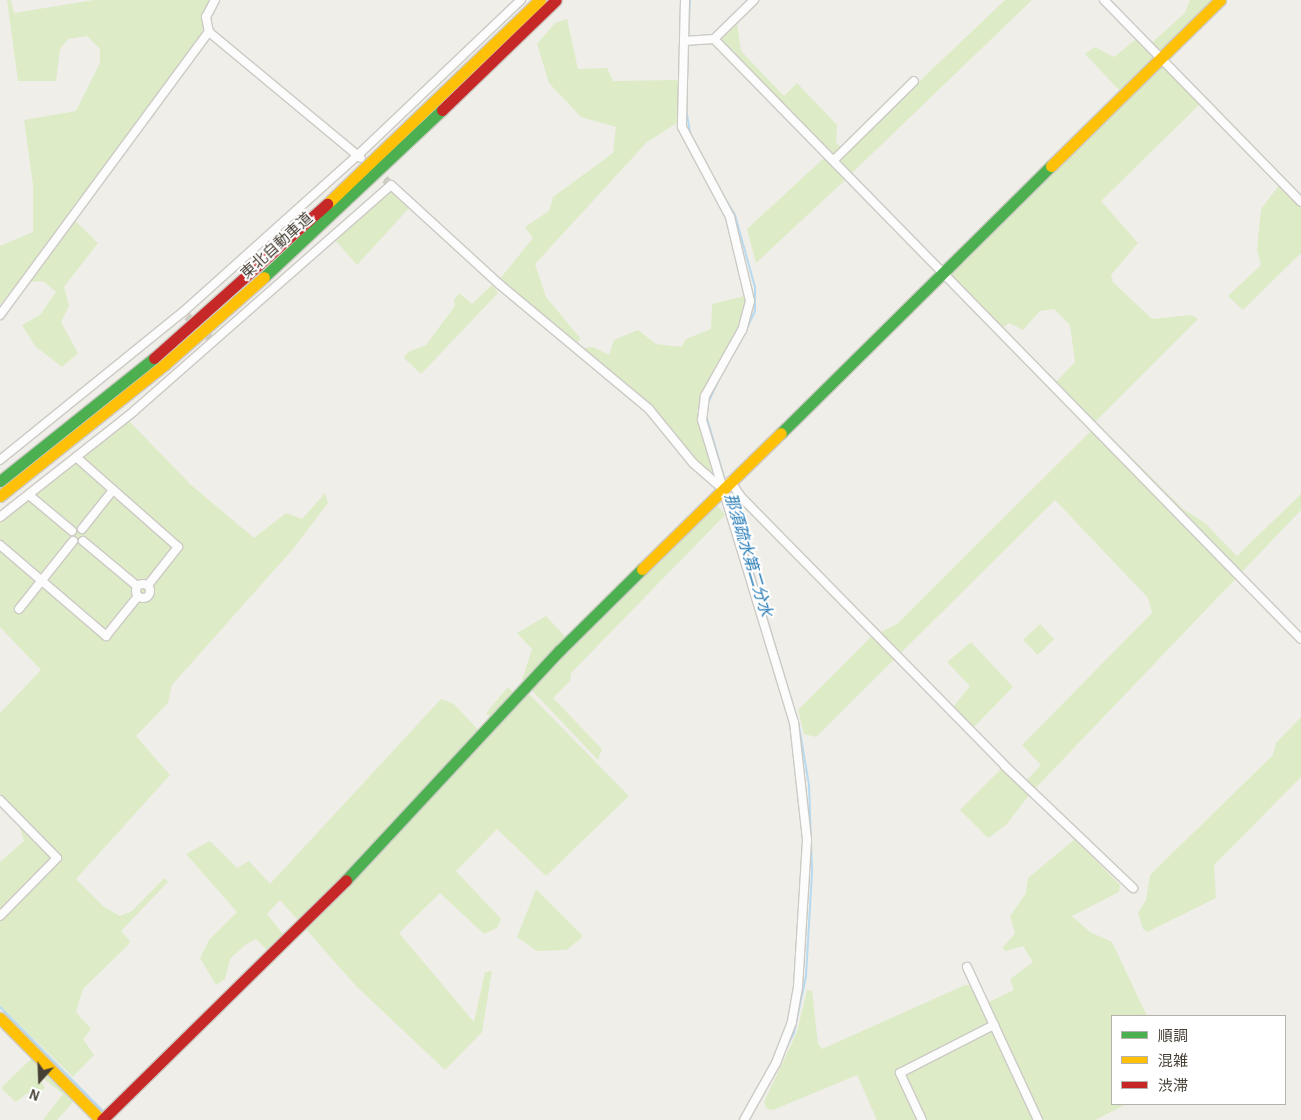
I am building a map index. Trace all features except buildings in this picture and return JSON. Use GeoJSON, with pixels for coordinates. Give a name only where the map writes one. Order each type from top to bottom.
{"type":"FeatureCollection","features":[{"type":"Feature","properties":{"kind":"main road","name":"東北自動車道"},"geometry":{"type":"LineString","coordinates":[[0,481],[155,357],[304,226],[540,0]]}},
{"type":"Feature","properties":{"kind":"main road","name":"東北自動車道"},"geometry":{"type":"LineString","coordinates":[[0,496],[164,365],[313,234],[556,0]]}},
{"type":"Feature","properties":{"kind":"main road"},"geometry":{"type":"LineString","coordinates":[[0,1018],[102,1120],[308,920],[545,666],[726,484],[1220,0]]}},
{"type":"Feature","properties":{"kind":"street"},"geometry":{"type":"LineString","coordinates":[[215,0],[206,17],[209,32],[360,157]]}},
{"type":"Feature","properties":{"kind":"street"},"geometry":{"type":"LineString","coordinates":[[0,460],[185,314],[360,157],[521,0]]}},
{"type":"Feature","properties":{"kind":"street"},"geometry":{"type":"LineString","coordinates":[[686,0],[682,127],[730,217],[750,292],[747,319],[711,383],[702,411],[726,484],[794,722],[807,840],[799,977],[792,1022],[776,1063],[744,1120]]}},
{"type":"Feature","properties":{"kind":"street"},"geometry":{"type":"LineString","coordinates":[[684,41],[714,39],[754,0]]}},
{"type":"Feature","properties":{"kind":"street"},"geometry":{"type":"LineString","coordinates":[[1104,0],[1301,202]]}},
{"type":"Feature","properties":{"kind":"street"},"geometry":{"type":"LineString","coordinates":[[0,315],[209,32]]}},
{"type":"Feature","properties":{"kind":"street"},"geometry":{"type":"LineString","coordinates":[[714,39],[1301,639]]}},
{"type":"Feature","properties":{"kind":"street"},"geometry":{"type":"LineString","coordinates":[[834,160],[914,81]]}},
{"type":"Feature","properties":{"kind":"street"},"geometry":{"type":"LineString","coordinates":[[0,517],[76,457],[391,185],[499,284],[649,409],[693,463],[726,484],[742,498],[1005,766],[1133,888]]}},
{"type":"Feature","properties":{"kind":"street"},"geometry":{"type":"LineString","coordinates":[[76,457],[178,547],[148,585],[148,596],[138,596]]}},
{"type":"Feature","properties":{"kind":"street"},"geometry":{"type":"LineString","coordinates":[[72,531],[82,529],[113,490]]}},
{"type":"Feature","properties":{"kind":"street"},"geometry":{"type":"LineString","coordinates":[[19,609],[73,541],[72,531],[29,495]]}},
{"type":"Feature","properties":{"kind":"street"},"geometry":{"type":"LineString","coordinates":[[0,545],[106,636],[138,596],[137,586],[83,540],[82,529]]}},
{"type":"Feature","properties":{"kind":"street"},"geometry":{"type":"LineString","coordinates":[[73,541],[83,540]]}},
{"type":"Feature","properties":{"kind":"street"},"geometry":{"type":"LineString","coordinates":[[137,586],[148,585]]}},
{"type":"Feature","properties":{"kind":"street"},"geometry":{"type":"LineString","coordinates":[[0,800],[57,858],[0,916]]}},
{"type":"Feature","properties":{"kind":"street"},"geometry":{"type":"LineString","coordinates":[[967,967],[1038,1120]]}},
{"type":"Feature","properties":{"kind":"street"},"geometry":{"type":"LineString","coordinates":[[922,1120],[900,1073],[994,1025]]}},
{"type":"Feature","properties":{"kind":"green space"},"geometry":{"type":"Polygon","coordinates":[[[7,0],[11,0],[14,13],[94,0],[213,0],[207,11],[207,31],[71,217],[98,243],[64,287],[69,306],[61,322],[78,353],[62,367],[35,346],[22,325],[40,315],[56,292],[43,281],[31,282],[11,291],[0,305],[0,246],[33,232],[33,185],[24,120],[76,111],[100,63],[100,49],[87,36],[68,39],[60,49],[56,81],[18,81],[7,0]]]}},
{"type":"Feature","properties":{"kind":"green space"},"geometry":{"type":"Polygon","coordinates":[[[1005,0],[1032,0],[851,174],[719,40],[737,23],[741,51],[784,96],[797,83],[837,125],[836,142],[845,152],[1005,0]]]}},
{"type":"Feature","properties":{"kind":"green space"},"geometry":{"type":"Polygon","coordinates":[[[1190,0],[1214,0],[1120,91],[1085,54],[1095,47],[1114,57],[1136,39],[1147,47],[1185,13],[1190,0]]]}},
{"type":"Feature","properties":{"kind":"green space"},"geometry":{"type":"Polygon","coordinates":[[[567,19],[578,69],[607,68],[613,81],[677,80],[679,83],[677,123],[647,142],[535,264],[546,297],[581,339],[575,344],[499,280],[533,238],[525,227],[549,211],[553,197],[613,153],[616,127],[581,117],[549,83],[537,44],[555,23],[567,19]]]}},
{"type":"Feature","properties":{"kind":"green space"},"geometry":{"type":"Polygon","coordinates":[[[1160,61],[1200,104],[1101,201],[1138,243],[1111,275],[1113,282],[1152,319],[1191,315],[1198,319],[1093,424],[1055,383],[1075,362],[1070,325],[1054,309],[1040,311],[1023,330],[1009,323],[1002,328],[950,275],[950,269],[1160,61]]]}},
{"type":"Feature","properties":{"kind":"green space"},"geometry":{"type":"Polygon","coordinates":[[[824,158],[845,180],[756,263],[747,229],[824,158]]]}},
{"type":"Feature","properties":{"kind":"green space"},"geometry":{"type":"Polygon","coordinates":[[[1280,184],[1301,206],[1301,253],[1243,310],[1228,296],[1261,265],[1257,250],[1261,209],[1280,184]]]}},
{"type":"Feature","properties":{"kind":"green space"},"geometry":{"type":"Polygon","coordinates":[[[391,190],[410,207],[357,265],[335,240],[391,190]]]}},
{"type":"Feature","properties":{"kind":"green space"},"geometry":{"type":"Polygon","coordinates":[[[492,285],[498,293],[421,374],[404,358],[408,352],[426,345],[455,306],[454,300],[459,293],[472,304],[492,285]]]}},
{"type":"Feature","properties":{"kind":"green space"},"geometry":{"type":"Polygon","coordinates":[[[749,295],[744,321],[715,368],[697,411],[714,478],[649,406],[585,352],[585,348],[593,347],[609,355],[614,340],[638,330],[656,344],[681,347],[686,339],[711,329],[712,304],[749,295]]]}},
{"type":"Feature","properties":{"kind":"green space"},"geometry":{"type":"Polygon","coordinates":[[[129,421],[190,484],[254,538],[286,513],[302,519],[325,493],[328,503],[293,549],[172,685],[168,703],[136,736],[170,775],[76,879],[104,907],[120,916],[132,911],[164,878],[168,882],[121,931],[130,941],[128,945],[83,989],[76,1012],[91,1029],[83,1039],[94,1055],[73,1077],[0,1006],[0,862],[24,841],[13,806],[0,793],[0,713],[41,670],[0,627],[0,521],[129,421]]]}},
{"type":"Feature","properties":{"kind":"green space"},"geometry":{"type":"Polygon","coordinates":[[[1098,424],[1183,509],[1205,523],[1237,556],[1301,494],[1301,510],[1030,794],[1006,825],[988,838],[960,810],[1001,769],[1022,785],[1041,765],[1022,745],[1152,613],[1148,598],[1055,500],[816,737],[804,734],[798,710],[871,637],[897,624],[1098,424]]]}},
{"type":"Feature","properties":{"kind":"green space"},"geometry":{"type":"Polygon","coordinates":[[[717,505],[725,515],[571,673],[570,681],[553,698],[602,749],[598,760],[522,680],[532,649],[517,633],[546,616],[574,646],[601,615],[717,505]]]}},
{"type":"Feature","properties":{"kind":"green space"},"geometry":{"type":"Polygon","coordinates":[[[1040,624],[1054,639],[1038,655],[1023,640],[1040,624]]]}},
{"type":"Feature","properties":{"kind":"green space"},"geometry":{"type":"Polygon","coordinates":[[[971,642],[1013,687],[973,728],[953,707],[970,686],[947,662],[971,642]]]}},
{"type":"Feature","properties":{"kind":"green space"},"geometry":{"type":"Polygon","coordinates":[[[508,687],[514,693],[491,717],[486,713],[508,687]]]}},
{"type":"Feature","properties":{"kind":"green space"},"geometry":{"type":"Polygon","coordinates":[[[526,691],[629,796],[546,876],[497,829],[456,871],[501,919],[497,928],[484,934],[440,893],[399,933],[474,1022],[485,972],[492,971],[482,1032],[445,1070],[356,986],[280,900],[267,914],[283,934],[267,950],[256,939],[245,945],[230,959],[225,979],[216,985],[200,958],[209,940],[237,912],[186,854],[210,841],[237,868],[249,861],[270,884],[441,699],[454,704],[483,735],[526,691]]]}},
{"type":"Feature","properties":{"kind":"green space"},"geometry":{"type":"Polygon","coordinates":[[[1301,717],[1301,777],[1214,865],[1216,898],[1147,932],[1143,929],[1138,913],[1146,900],[1150,875],[1273,755],[1276,743],[1301,717]]]}},
{"type":"Feature","properties":{"kind":"green space"},"geometry":{"type":"Polygon","coordinates":[[[1075,839],[1120,885],[1119,892],[1072,916],[1090,932],[1112,942],[1147,1015],[1111,1015],[1111,1105],[1125,1105],[1095,1120],[877,1120],[857,1075],[773,1110],[767,1109],[764,1102],[797,1032],[807,990],[812,991],[818,1044],[822,1049],[965,985],[969,985],[980,1006],[1014,990],[1010,979],[1033,962],[1023,946],[1006,951],[1002,948],[1015,934],[1010,916],[1026,893],[1028,878],[1075,839]]]}},
{"type":"Feature","properties":{"kind":"green space"},"geometry":{"type":"Polygon","coordinates":[[[536,889],[583,936],[567,950],[537,951],[517,937],[536,889]]]}},
{"type":"Feature","properties":{"kind":"green space"},"geometry":{"type":"Polygon","coordinates":[[[32,1058],[44,1070],[40,1080],[45,1088],[38,1093],[26,1094],[16,1102],[1,1088],[32,1058]]]}},
{"type":"Feature","properties":{"kind":"green space"},"geometry":{"type":"Polygon","coordinates":[[[48,1073],[75,1100],[57,1120],[43,1120],[63,1094],[44,1079],[48,1073]]]}},
{"type":"Feature","properties":{"kind":"waterway","name":"那須疏水第二分水"},"geometry":{"type":"LineString","coordinates":[[688,39],[690,0]]}},
{"type":"Feature","properties":{"kind":"waterway","name":"那須疏水第二分水"},"geometry":{"type":"LineString","coordinates":[[687,64],[688,44]]}},
{"type":"Feature","properties":{"kind":"waterway","name":"那須疏水第二分水"},"geometry":{"type":"LineString","coordinates":[[686,109],[691,136]]}},
{"type":"Feature","properties":{"kind":"waterway","name":"那須疏水第二分水"},"geometry":{"type":"LineString","coordinates":[[714,180],[735,215],[755,287],[755,311],[745,332]]}},
{"type":"Feature","properties":{"kind":"waterway","name":"那須疏水第二分水"},"geometry":{"type":"LineString","coordinates":[[707,405],[723,371]]}},
{"type":"Feature","properties":{"kind":"waterway","name":"那須疏水第二分水"},"geometry":{"type":"LineString","coordinates":[[706,415],[725,480]]}},
{"type":"Feature","properties":{"kind":"waterway","name":"那須疏水第二分水"},"geometry":{"type":"LineString","coordinates":[[728,489],[799,726],[809,785],[812,872],[806,976],[794,1033],[748,1120]]}},
{"type":"Feature","properties":{"kind":"waterway"},"geometry":{"type":"LineString","coordinates":[[0,1007],[103,1111]]}},
{"type":"Feature","properties":{"kind":"tunnel"},"geometry":{"type":"LineString","coordinates":[[376,171],[391,185]]}},
{"type":"Feature","properties":{"kind":"tunnel"},"geometry":{"type":"LineString","coordinates":[[187,316],[211,339]]}},
{"type":"Feature","properties":{"kind":"traffic: fast"},"geometry":{"type":"LineString","coordinates":[[264,277],[442,110]]}},
{"type":"Feature","properties":{"kind":"traffic: fast"},"geometry":{"type":"LineString","coordinates":[[781,433],[1051,166]]}},
{"type":"Feature","properties":{"kind":"traffic: fast"},"geometry":{"type":"LineString","coordinates":[[0,481],[154,358]]}},
{"type":"Feature","properties":{"kind":"traffic: fast"},"geometry":{"type":"LineString","coordinates":[[346,880],[559,651],[642,569]]}},
{"type":"Feature","properties":{"kind":"traffic: slow"},"geometry":{"type":"LineString","coordinates":[[327,204],[540,0]]}},
{"type":"Feature","properties":{"kind":"traffic: slow"},"geometry":{"type":"LineString","coordinates":[[1051,166],[1220,0]]}},
{"type":"Feature","properties":{"kind":"traffic: slow"},"geometry":{"type":"LineString","coordinates":[[0,496],[164,365],[264,277]]}},
{"type":"Feature","properties":{"kind":"traffic: slow"},"geometry":{"type":"LineString","coordinates":[[642,569],[781,433]]}},
{"type":"Feature","properties":{"kind":"traffic: slow"},"geometry":{"type":"LineString","coordinates":[[0,1018],[101,1120]]}},
{"type":"Feature","properties":{"kind":"traffic: jam"},"geometry":{"type":"LineString","coordinates":[[442,110],[556,0]]}},
{"type":"Feature","properties":{"kind":"traffic: jam"},"geometry":{"type":"LineString","coordinates":[[154,358],[327,204]]}},
{"type":"Feature","properties":{"kind":"traffic: jam"},"geometry":{"type":"LineString","coordinates":[[102,1120],[346,880]]}}]}
